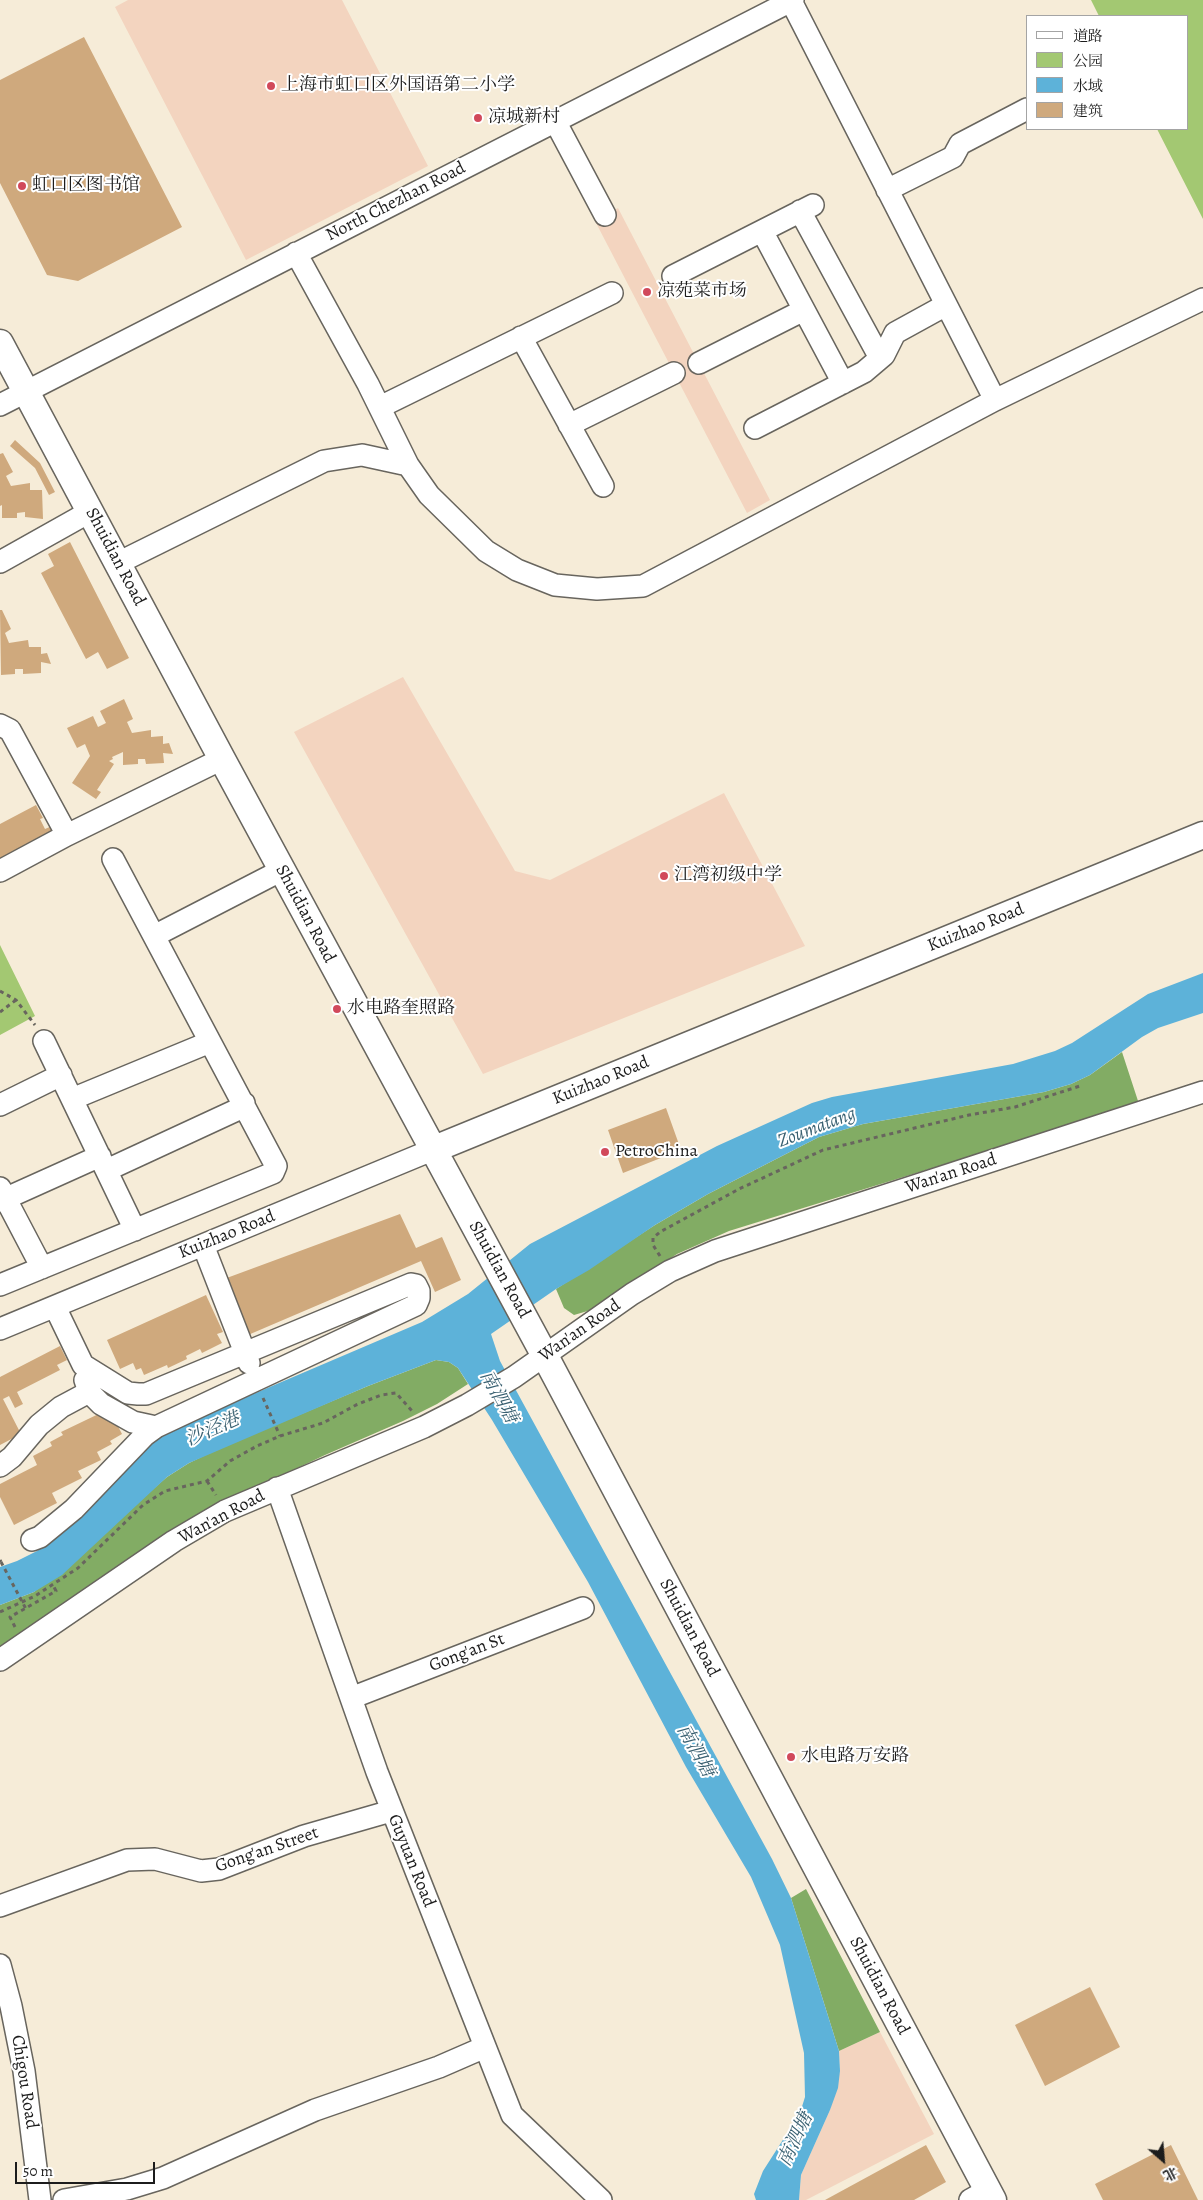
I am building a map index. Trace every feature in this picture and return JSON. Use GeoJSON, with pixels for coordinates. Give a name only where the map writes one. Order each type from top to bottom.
{"type":"FeatureCollection","features":[{"type":"Feature","properties":{"kind":"main road","name":"Shuidian Road"},"geometry":{"type":"LineString","coordinates":[[0,343],[432,1150],[545,1356],[984,2197]]}},
{"type":"Feature","properties":{"kind":"main road","name":"Kuizhao Road"},"geometry":{"type":"LineString","coordinates":[[432,1150],[1203,835]]}},
{"type":"Feature","properties":{"kind":"street","name":"North Chezhan Road"},"geometry":{"type":"LineString","coordinates":[[0,405],[792,0]]}},
{"type":"Feature","properties":{"kind":"street"},"geometry":{"type":"LineString","coordinates":[[792,0],[995,400]]}},
{"type":"Feature","properties":{"kind":"street"},"geometry":{"type":"LineString","coordinates":[[887,190],[953,157],[960,144],[1026,110]]}},
{"type":"Feature","properties":{"kind":"street"},"geometry":{"type":"LineString","coordinates":[[555,121],[605,215]]}},
{"type":"Feature","properties":{"kind":"street"},"geometry":{"type":"LineString","coordinates":[[673,276],[806,208],[880,358]]}},
{"type":"Feature","properties":{"kind":"street"},"geometry":{"type":"LineString","coordinates":[[762,231],[843,383]]}},
{"type":"Feature","properties":{"kind":"street"},"geometry":{"type":"LineString","coordinates":[[296,254],[380,407],[408,465],[429,495],[486,551],[517,570],[554,585],[597,589],[643,586],[763,514],[1203,299]]}},
{"type":"Feature","properties":{"kind":"street"},"geometry":{"type":"LineString","coordinates":[[380,407],[612,293]]}},
{"type":"Feature","properties":{"kind":"street"},"geometry":{"type":"LineString","coordinates":[[754,428],[864,372],[880,358],[895,333],[946,305]]}},
{"type":"Feature","properties":{"kind":"street"},"geometry":{"type":"LineString","coordinates":[[699,363],[804,310]]}},
{"type":"Feature","properties":{"kind":"street"},"geometry":{"type":"LineString","coordinates":[[521,338],[603,486]]}},
{"type":"Feature","properties":{"kind":"street"},"geometry":{"type":"LineString","coordinates":[[570,425],[674,373]]}},
{"type":"Feature","properties":{"kind":"street"},"geometry":{"type":"LineString","coordinates":[[118,563],[324,460],[362,455],[408,465]]}},
{"type":"Feature","properties":{"kind":"street"},"geometry":{"type":"LineString","coordinates":[[0,562],[91,512]]}},
{"type":"Feature","properties":{"kind":"street"},"geometry":{"type":"LineString","coordinates":[[0,726],[10,730],[68,835]]}},
{"type":"Feature","properties":{"kind":"street"},"geometry":{"type":"LineString","coordinates":[[0,871],[68,835],[222,759]]}},
{"type":"Feature","properties":{"kind":"street"},"geometry":{"type":"LineString","coordinates":[[0,1285],[273,1173],[276,1166],[113,859]]}},
{"type":"Feature","properties":{"kind":"street"},"geometry":{"type":"LineString","coordinates":[[150,929],[224,884],[228,883],[246,889],[282,870]]}},
{"type":"Feature","properties":{"kind":"street"},"geometry":{"type":"LineString","coordinates":[[44,1041],[135,1230]]}},
{"type":"Feature","properties":{"kind":"street"},"geometry":{"type":"LineString","coordinates":[[72,1099],[210,1042]]}},
{"type":"Feature","properties":{"kind":"street"},"geometry":{"type":"LineString","coordinates":[[0,1105],[61,1076]]}},
{"type":"Feature","properties":{"kind":"street","name":"Wan'an Road"},"geometry":{"type":"LineString","coordinates":[[0,1660],[174,1541],[225,1511],[424,1427],[467,1405],[514,1378],[632,1294],[670,1271],[715,1251],[1203,1092]]}},
{"type":"Feature","properties":{"kind":"street"},"geometry":{"type":"LineString","coordinates":[[42,1268],[2,1196],[104,1163],[240,1108],[244,1104]]}},
{"type":"Feature","properties":{"kind":"street","name":"Kuizhao Road"},"geometry":{"type":"LineString","coordinates":[[0,1329],[432,1150]]}},
{"type":"Feature","properties":{"kind":"street"},"geometry":{"type":"LineString","coordinates":[[203,1245],[257,1385]]}},
{"type":"Feature","properties":{"kind":"street"},"geometry":{"type":"LineString","coordinates":[[32,1540],[40,1537],[74,1509],[145,1435],[156,1427],[257,1385],[360,1331],[416,1305],[419,1291],[416,1285],[411,1284],[146,1394],[128,1393],[83,1365]]}},
{"type":"Feature","properties":{"kind":"street"},"geometry":{"type":"LineString","coordinates":[[55,1307],[83,1365],[85,1383],[89,1392],[101,1404],[133,1422],[156,1427]]}},
{"type":"Feature","properties":{"kind":"street"},"geometry":{"type":"LineString","coordinates":[[349,1310],[360,1331]]}},
{"type":"Feature","properties":{"kind":"street"},"geometry":{"type":"LineString","coordinates":[[0,1466],[12,1457],[40,1425],[61,1407],[89,1392]]}},
{"type":"Feature","properties":{"kind":"street","name":"Guyuan Road"},"geometry":{"type":"LineString","coordinates":[[277,1488],[391,1811],[512,2115],[601,2200]]}},
{"type":"Feature","properties":{"kind":"street","name":"Gong'an St"},"geometry":{"type":"LineString","coordinates":[[351,1698],[582,1608]]}},
{"type":"Feature","properties":{"kind":"street","name":"Gong'an Street"},"geometry":{"type":"LineString","coordinates":[[0,1906],[127,1860],[154,1859],[201,1871],[219,1869],[304,1836],[391,1811]]}},
{"type":"Feature","properties":{"kind":"street","name":"Chigou Road"},"geometry":{"type":"LineString","coordinates":[[0,1965],[11,2006],[24,2071],[33,2198]]}},
{"type":"Feature","properties":{"kind":"street"},"geometry":{"type":"LineString","coordinates":[[64,2200],[127,2189],[163,2178],[314,2110],[439,2067],[486,2047]]}},
{"type":"Feature","properties":{"kind":"path"},"geometry":{"type":"LineString","coordinates":[[0,991],[16,1000],[44,1041]]}},
{"type":"Feature","properties":{"kind":"path"},"geometry":{"type":"LineString","coordinates":[[0,1012],[16,1000]]}},
{"type":"Feature","properties":{"kind":"path"},"geometry":{"type":"LineString","coordinates":[[670,1271],[653,1245],[653,1238],[660,1232],[739,1188],[779,1169],[823,1150],[969,1115],[1016,1107],[1080,1086]]}},
{"type":"Feature","properties":{"kind":"path"},"geometry":{"type":"LineString","coordinates":[[257,1385],[280,1436]]}},
{"type":"Feature","properties":{"kind":"path"},"geometry":{"type":"LineString","coordinates":[[0,1612],[53,1585],[78,1568],[142,1505],[165,1491],[207,1481],[230,1462],[257,1446],[280,1436],[323,1423],[356,1405],[381,1395],[396,1393],[408,1405],[424,1427]]}},
{"type":"Feature","properties":{"kind":"path"},"geometry":{"type":"LineString","coordinates":[[1,1561],[26,1609]]}},
{"type":"Feature","properties":{"kind":"path"},"geometry":{"type":"LineString","coordinates":[[10,1617],[56,1591],[53,1585]]}},
{"type":"Feature","properties":{"kind":"shaded area","name":"上海市虹口区外国语第二小学"},"geometry":{"type":"Polygon","coordinates":[[[128,0],[342,0],[428,166],[246,260],[115,7],[128,0]]]}},
{"type":"Feature","properties":{"kind":"shaded area","name":"凉苑菜市场"},"geometry":{"type":"Polygon","coordinates":[[[618,208],[770,500],[747,513],[595,221],[618,208]]]}},
{"type":"Feature","properties":{"kind":"shaded area","name":"江湾初级中学"},"geometry":{"type":"Polygon","coordinates":[[[403,677],[515,871],[550,880],[724,793],[805,946],[483,1074],[294,732],[403,677]]]}},
{"type":"Feature","properties":{"kind":"shaded area"},"geometry":{"type":"Polygon","coordinates":[[[880,2032],[934,2134],[806,2200],[799,2200],[801,2175],[830,2110],[840,2071],[839,2051],[880,2032]]]}},
{"type":"Feature","properties":{"kind":"green space"},"geometry":{"type":"Polygon","coordinates":[[[1091,0],[1203,0],[1203,219],[1158,130],[1188,130],[1188,15],[1098,15],[1091,0]]]}},
{"type":"Feature","properties":{"kind":"green space"},"geometry":{"type":"Polygon","coordinates":[[[0,945],[35,1016],[0,1035],[0,945]]]}},
{"type":"Feature","properties":{"kind":"green space"},"geometry":{"type":"Polygon","coordinates":[[[1122,1052],[1139,1104],[729,1231],[677,1254],[591,1310],[574,1315],[564,1308],[556,1289],[655,1225],[708,1194],[819,1137],[863,1124],[1044,1092],[1071,1084],[1090,1075],[1122,1052]]]}},
{"type":"Feature","properties":{"kind":"green space"},"geometry":{"type":"Polygon","coordinates":[[[436,1360],[449,1362],[458,1368],[468,1384],[437,1404],[249,1491],[151,1543],[0,1652],[0,1605],[34,1592],[167,1477],[189,1463],[218,1449],[368,1386],[436,1360]]]}},
{"type":"Feature","properties":{"kind":"green space"},"geometry":{"type":"Polygon","coordinates":[[[806,1889],[880,2032],[839,2051],[791,1898],[806,1889]]]}},
{"type":"Feature","properties":{"kind":"water"},"geometry":{"type":"Polygon","coordinates":[[[1203,973],[1203,1013],[1158,1028],[1142,1037],[1090,1075],[1071,1084],[1044,1092],[863,1124],[819,1137],[708,1194],[655,1225],[491,1334],[500,1361],[772,1859],[791,1898],[839,2051],[840,2071],[838,2088],[830,2110],[801,2175],[799,2200],[756,2200],[754,2194],[763,2171],[800,2113],[805,2097],[804,2053],[780,1945],[751,1877],[686,1767],[588,1582],[492,1420],[458,1368],[449,1362],[436,1360],[368,1386],[189,1463],[167,1477],[62,1575],[34,1592],[0,1605],[0,1567],[37,1551],[55,1537],[139,1452],[162,1433],[422,1322],[468,1294],[530,1244],[717,1146],[812,1103],[832,1097],[1013,1064],[1055,1051],[1072,1043],[1148,994],[1203,973]]]}},
{"type":"Feature","properties":{"kind":"building"},"geometry":{"type":"Polygon","coordinates":[[[84,37],[182,227],[78,281],[47,275],[0,183],[0,80],[84,37]]]}},
{"type":"Feature","properties":{"kind":"building"},"geometry":{"type":"Polygon","coordinates":[[[15,440],[40,463],[55,492],[49,495],[35,468],[10,446],[15,440]]]}},
{"type":"Feature","properties":{"kind":"building"},"geometry":{"type":"Polygon","coordinates":[[[3,453],[13,472],[6,476],[11,486],[30,483],[30,490],[42,490],[43,519],[25,517],[25,512],[17,513],[17,518],[2,518],[2,505],[0,506],[0,454],[3,453]]]}},
{"type":"Feature","properties":{"kind":"building"},"geometry":{"type":"Polygon","coordinates":[[[70,542],[129,658],[107,669],[98,652],[86,659],[41,573],[54,566],[48,554],[70,542]]]}},
{"type":"Feature","properties":{"kind":"building"},"geometry":{"type":"Polygon","coordinates":[[[0,610],[2,610],[11,629],[5,633],[9,643],[28,640],[29,647],[41,647],[41,654],[47,653],[51,664],[41,662],[41,673],[23,674],[23,669],[15,669],[15,674],[1,675],[0,610]]]}},
{"type":"Feature","properties":{"kind":"building"},"geometry":{"type":"Polygon","coordinates":[[[124,699],[133,719],[127,722],[132,733],[151,730],[151,737],[163,736],[163,744],[169,743],[173,754],[163,753],[164,763],[146,764],[145,759],[138,759],[138,764],[123,765],[123,752],[112,757],[113,759],[109,761],[114,764],[97,790],[101,792],[96,799],[72,783],[90,756],[85,744],[77,748],[67,728],[93,716],[98,727],[106,723],[100,711],[124,699]]]}},
{"type":"Feature","properties":{"kind":"building"},"geometry":{"type":"Polygon","coordinates":[[[36,805],[43,818],[40,819],[45,829],[52,826],[58,837],[0,863],[0,824],[36,805]]]}},
{"type":"Feature","properties":{"kind":"building"},"geometry":{"type":"Polygon","coordinates":[[[666,1108],[681,1150],[623,1173],[608,1130],[666,1108]]]}},
{"type":"Feature","properties":{"kind":"building"},"geometry":{"type":"Polygon","coordinates":[[[400,1214],[416,1248],[442,1237],[461,1280],[435,1292],[421,1261],[248,1335],[224,1279],[400,1214]]]}},
{"type":"Feature","properties":{"kind":"building"},"geometry":{"type":"Polygon","coordinates":[[[206,1295],[223,1332],[217,1334],[222,1343],[202,1353],[200,1349],[186,1356],[187,1359],[168,1368],[167,1365],[144,1375],[141,1368],[136,1370],[133,1363],[120,1369],[107,1340],[206,1295]]]}},
{"type":"Feature","properties":{"kind":"building"},"geometry":{"type":"Polygon","coordinates":[[[60,1346],[67,1360],[57,1365],[60,1370],[17,1392],[23,1404],[15,1408],[9,1396],[3,1399],[21,1434],[0,1445],[0,1377],[60,1346]]]}},
{"type":"Feature","properties":{"kind":"building"},"geometry":{"type":"Polygon","coordinates":[[[109,1409],[122,1434],[110,1441],[112,1444],[97,1452],[101,1460],[78,1471],[82,1478],[52,1493],[57,1503],[14,1525],[0,1497],[0,1484],[37,1465],[33,1456],[52,1446],[50,1442],[63,1435],[61,1432],[109,1409]]]}},
{"type":"Feature","properties":{"kind":"building"},"geometry":{"type":"Polygon","coordinates":[[[1090,1987],[1120,2047],[1045,2086],[1015,2025],[1090,1987]]]}},
{"type":"Feature","properties":{"kind":"building"},"geometry":{"type":"Polygon","coordinates":[[[926,2145],[946,2182],[914,2200],[825,2200],[926,2145]]]}},
{"type":"Feature","properties":{"kind":"building"},"geometry":{"type":"Polygon","coordinates":[[[1171,2145],[1198,2200],[1103,2200],[1095,2184],[1171,2145]]]}},
{"type":"Feature","properties":{"kind":"place","name":"上海市虹口区外国语第二小学"},"geometry":{"type":"Point","coordinates":[271,86]}},
{"type":"Feature","properties":{"kind":"place","name":"凉城新村"},"geometry":{"type":"Point","coordinates":[478,118]}},
{"type":"Feature","properties":{"kind":"place","name":"虹口区图书馆"},"geometry":{"type":"Point","coordinates":[22,186]}},
{"type":"Feature","properties":{"kind":"place","name":"凉苑菜市场"},"geometry":{"type":"Point","coordinates":[647,292]}},
{"type":"Feature","properties":{"kind":"place","name":"江湾初级中学"},"geometry":{"type":"Point","coordinates":[664,876]}},
{"type":"Feature","properties":{"kind":"place","name":"水电路奎照路"},"geometry":{"type":"Point","coordinates":[337,1009]}},
{"type":"Feature","properties":{"kind":"place","name":"PetroChina"},"geometry":{"type":"Point","coordinates":[605,1152]}},
{"type":"Feature","properties":{"kind":"place","name":"水电路万安路"},"geometry":{"type":"Point","coordinates":[791,1757]}},
{"type":"Feature","properties":{"kind":"water label","name":"Zoumatang"},"geometry":{"type":"Point","coordinates":[817,1128]}},
{"type":"Feature","properties":{"kind":"water label","name":"南泗塘"},"geometry":{"type":"Point","coordinates":[498,1397]}},
{"type":"Feature","properties":{"kind":"water label","name":"沙泾港"},"geometry":{"type":"Point","coordinates":[213,1430]}},
{"type":"Feature","properties":{"kind":"water label","name":"南泗塘"},"geometry":{"type":"Point","coordinates":[695,1751]}},
{"type":"Feature","properties":{"kind":"water label","name":"南泗塘"},"geometry":{"type":"Point","coordinates":[796,2140]}}]}
